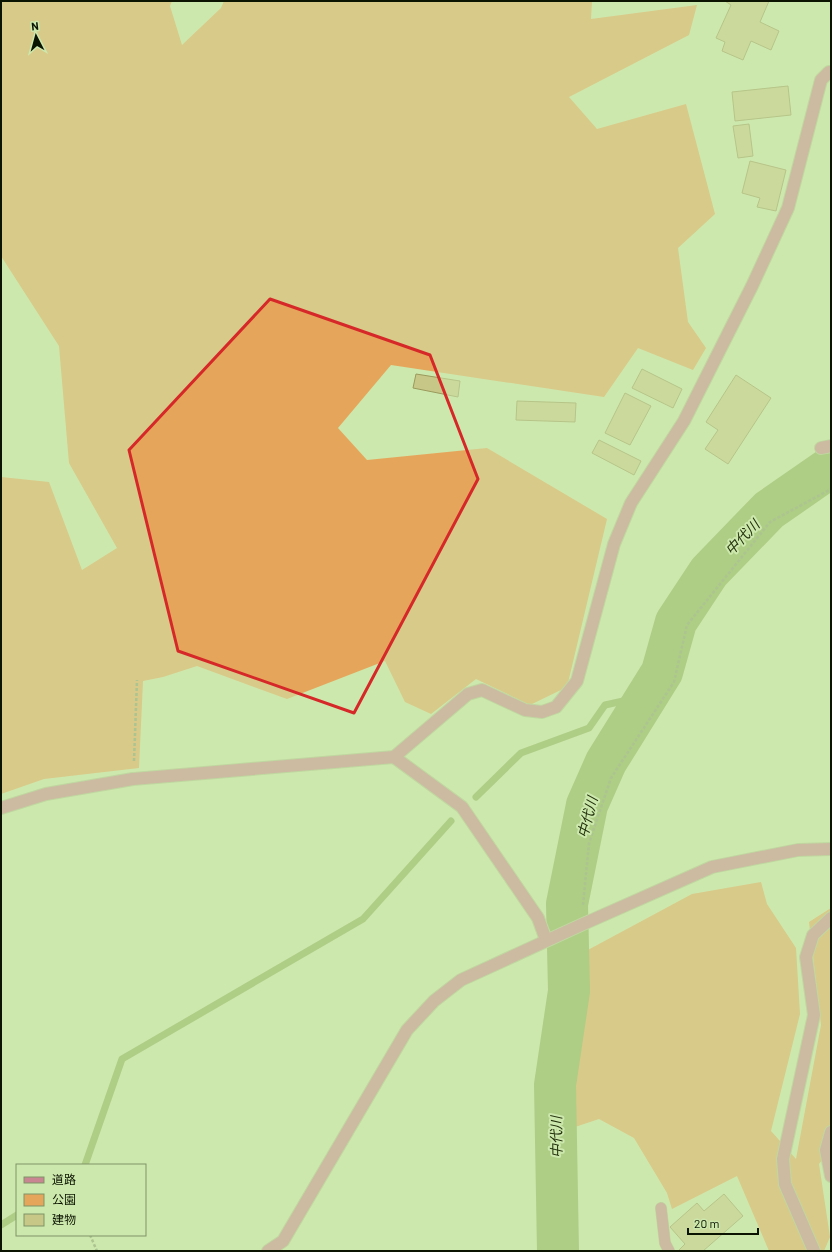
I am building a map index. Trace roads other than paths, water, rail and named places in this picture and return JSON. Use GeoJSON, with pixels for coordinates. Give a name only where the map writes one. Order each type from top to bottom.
{"type":"FeatureCollection","features":[{"type":"Feature","properties":{"kind":"street"},"geometry":{"type":"LineString","coordinates":[[1,808],[46,794],[133,779],[394,757],[468,694],[482,690],[525,710],[542,712],[556,707],[577,681],[614,544],[631,503],[684,421],[788,208],[821,80],[829,72],[831,72]]}},
{"type":"Feature","properties":{"kind":"street"},"geometry":{"type":"LineString","coordinates":[[394,757],[462,807],[538,918],[546,940]]}},
{"type":"Feature","properties":{"kind":"street"},"geometry":{"type":"LineString","coordinates":[[268,1251],[283,1241],[407,1030],[434,1001],[461,980],[546,940],[712,867],[798,850],[831,849]]}},
{"type":"Feature","properties":{"kind":"street"},"geometry":{"type":"LineString","coordinates":[[814,1251],[785,1184],[783,1159],[814,1015],[806,957],[813,935],[831,918]]}},
{"type":"Feature","properties":{"kind":"street"},"geometry":{"type":"LineString","coordinates":[[831,1132],[826,1150],[831,1176]]}},
{"type":"Feature","properties":{"kind":"lane"},"geometry":{"type":"LineString","coordinates":[[661,1208],[665,1243],[668,1251]]}},
{"type":"Feature","properties":{"kind":"waterway","name":"中代川"},"geometry":{"type":"LineString","coordinates":[[558,1251],[555,1085],[569,991],[567,904],[587,805],[606,762],[662,672],[676,622],[709,572],[769,510],[831,467]]}},
{"type":"Feature","properties":{"kind":"waterway"},"geometry":{"type":"LineString","coordinates":[[476,797],[521,753],[589,728],[605,705],[646,696]]}},
{"type":"Feature","properties":{"kind":"waterway"},"geometry":{"type":"LineString","coordinates":[[85,1164],[122,1059],[363,919],[451,821]]}},
{"type":"Feature","properties":{"kind":"waterway"},"geometry":{"type":"LineString","coordinates":[[1,1225],[16,1216]]}}]}
